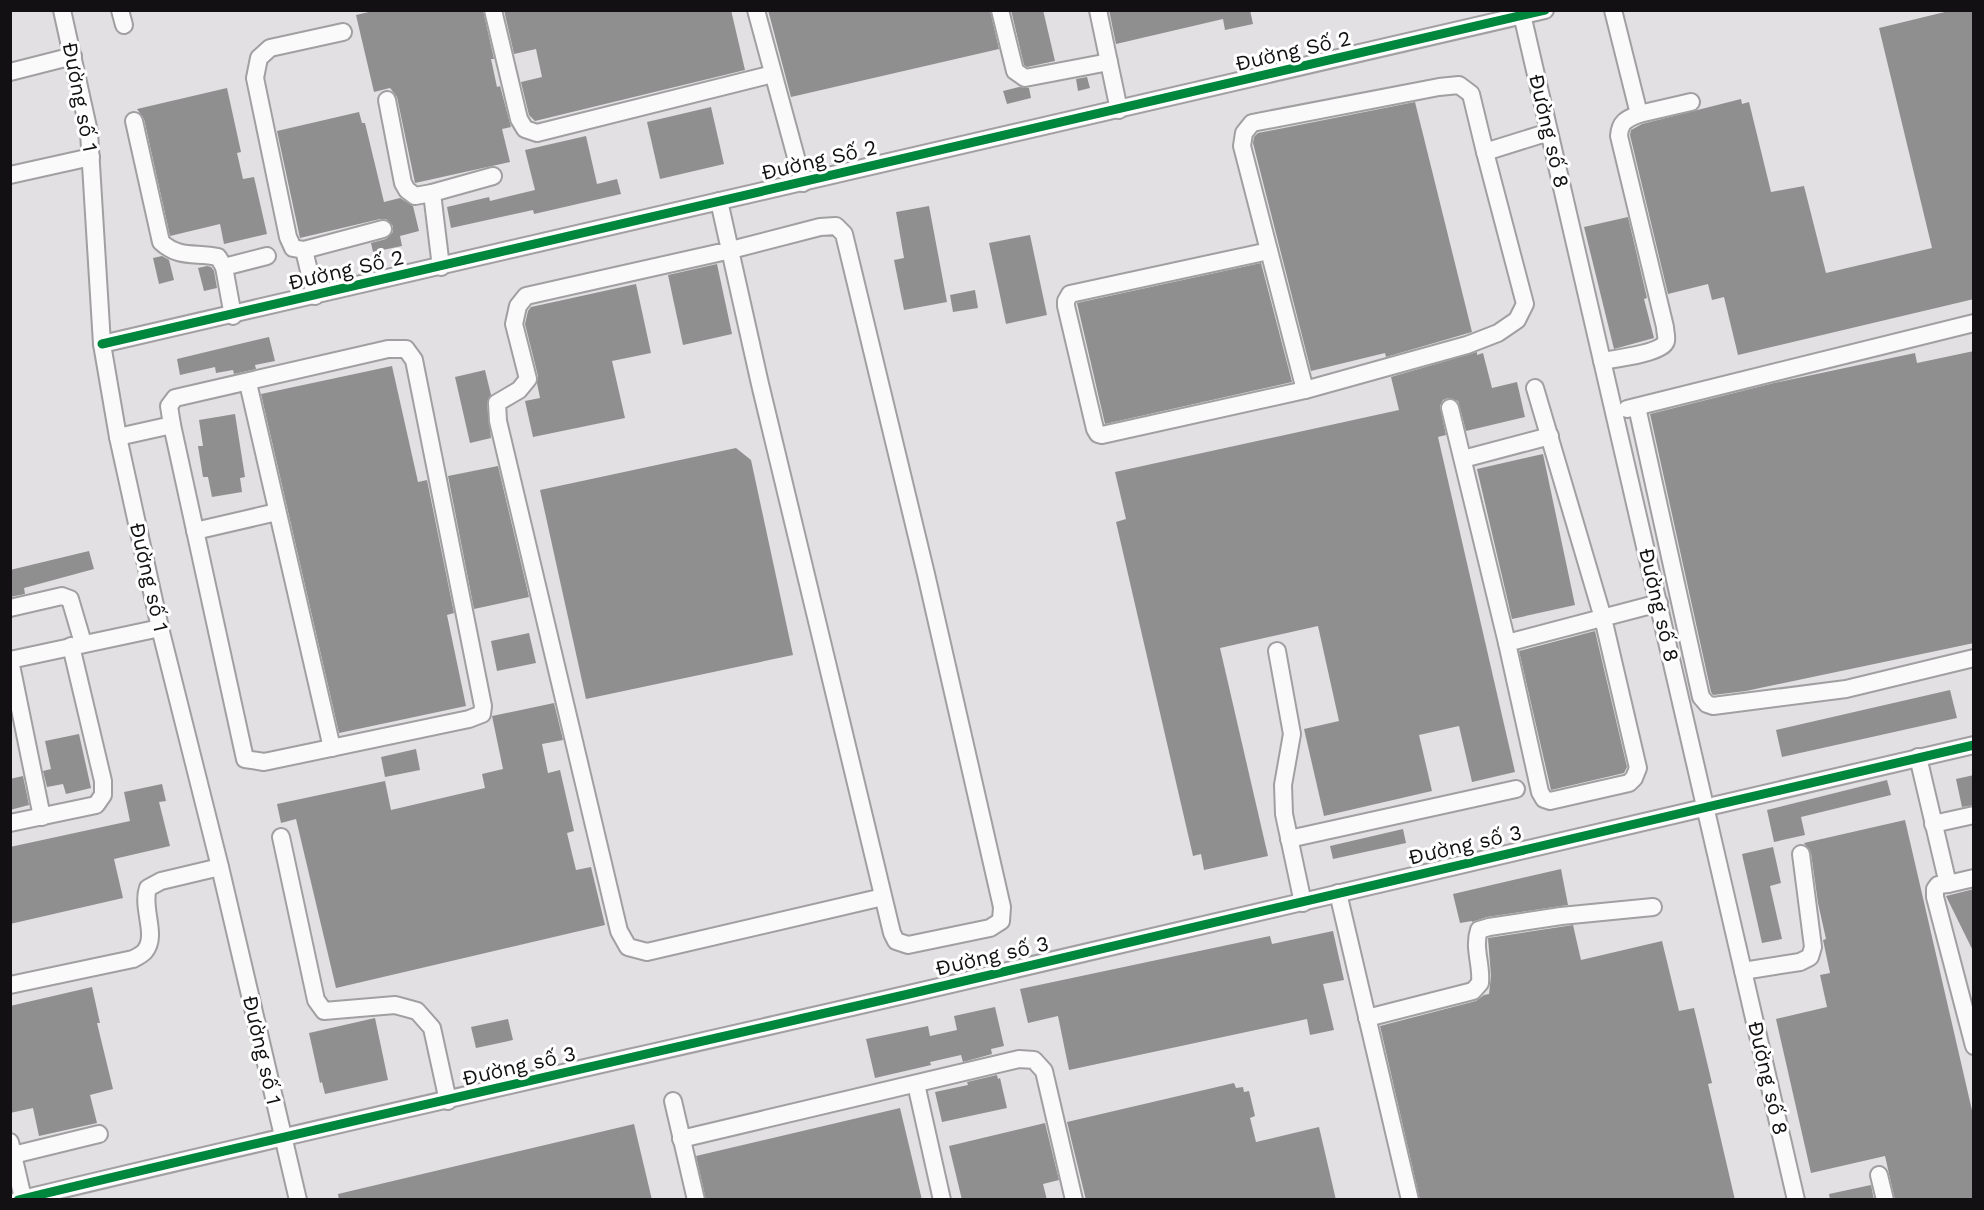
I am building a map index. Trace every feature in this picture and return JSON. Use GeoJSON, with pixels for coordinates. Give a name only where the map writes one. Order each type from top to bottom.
{"type":"FeatureCollection","features":[{"type":"Feature","properties":{"kind":"street","name":"Đường số 1"},"geometry":{"type":"LineString","coordinates":[[62,10],[89,132],[102,345],[118,437],[160,628],[220,867],[298,1200]]}},
{"type":"Feature","properties":{"kind":"street"},"geometry":{"type":"LineString","coordinates":[[493,10],[519,119],[525,129],[537,133],[773,74]]}},
{"type":"Feature","properties":{"kind":"street"},"geometry":{"type":"LineString","coordinates":[[756,10],[803,183]]}},
{"type":"Feature","properties":{"kind":"street"},"geometry":{"type":"LineString","coordinates":[[1000,10],[1015,72],[1018,75],[1025,78],[1109,62]]}},
{"type":"Feature","properties":{"kind":"street"},"geometry":{"type":"LineString","coordinates":[[1098,10],[1119,110]]}},
{"type":"Feature","properties":{"kind":"street","name":"Đường Số 2"},"geometry":{"type":"LineString","coordinates":[[102,345],[1119,110],[1522,13],[1545,10]]}},
{"type":"Feature","properties":{"kind":"street"},"geometry":{"type":"LineString","coordinates":[[1613,10],[1639,114]]}},
{"type":"Feature","properties":{"kind":"street","name":"Đường số 8"},"geometry":{"type":"LineString","coordinates":[[1522,13],[1796,1200]]}},
{"type":"Feature","properties":{"kind":"street"},"geometry":{"type":"LineString","coordinates":[[344,32],[270,48],[259,58],[255,78],[288,237],[293,248],[304,250],[383,229]]}},
{"type":"Feature","properties":{"kind":"street"},"geometry":{"type":"LineString","coordinates":[[10,72],[73,56]]}},
{"type":"Feature","properties":{"kind":"street"},"geometry":{"type":"LineString","coordinates":[[1269,251],[1070,294],[1066,306],[1098,434],[1102,435],[1305,390],[1467,345],[1497,333],[1517,320],[1525,303],[1471,94],[1459,85],[1439,87],[1252,123],[1245,133],[1242,146],[1305,390]]}},
{"type":"Feature","properties":{"kind":"street"},"geometry":{"type":"LineString","coordinates":[[387,100],[403,183],[407,190],[415,196],[493,176]]}},
{"type":"Feature","properties":{"kind":"street"},"geometry":{"type":"LineString","coordinates":[[1602,361],[1653,351],[1663,348],[1666,342],[1665,327],[1619,135],[1620,127],[1624,121],[1639,114],[1691,102]]}},
{"type":"Feature","properties":{"kind":"street"},"geometry":{"type":"LineString","coordinates":[[134,121],[161,242],[169,249],[183,255],[218,257],[224,267],[233,316]]}},
{"type":"Feature","properties":{"kind":"street"},"geometry":{"type":"LineString","coordinates":[[1485,152],[1550,132]]}},
{"type":"Feature","properties":{"kind":"street"},"geometry":{"type":"LineString","coordinates":[[10,175],[92,158]]}},
{"type":"Feature","properties":{"kind":"street"},"geometry":{"type":"LineString","coordinates":[[432,193],[441,267]]}},
{"type":"Feature","properties":{"kind":"street"},"geometry":{"type":"LineString","coordinates":[[719,201],[730,250],[760,384],[892,933],[896,941],[908,945],[990,928],[1001,921],[1002,907],[926,574],[844,234],[837,226],[820,227],[730,250],[526,296],[518,306],[514,324],[528,378],[519,390],[497,403],[503,444],[619,931],[628,947],[647,952],[883,897]]}},
{"type":"Feature","properties":{"kind":"street"},"geometry":{"type":"LineString","coordinates":[[304,250],[315,296]]}},
{"type":"Feature","properties":{"kind":"street"},"geometry":{"type":"LineString","coordinates":[[224,267],[267,256]]}},
{"type":"Feature","properties":{"kind":"street"},"geometry":{"type":"LineString","coordinates":[[1614,412],[1974,323]]}},
{"type":"Feature","properties":{"kind":"street"},"geometry":{"type":"LineString","coordinates":[[406,348],[414,360],[483,706],[482,714],[469,719],[264,762],[245,759],[171,425],[169,406],[175,398],[248,382],[388,349],[406,348]]}},
{"type":"Feature","properties":{"kind":"street"},"geometry":{"type":"LineString","coordinates":[[248,382],[332,748]]}},
{"type":"Feature","properties":{"kind":"street"},"geometry":{"type":"LineString","coordinates":[[1450,408],[1507,643],[1540,792],[1544,799],[1550,801],[1615,788],[1635,778],[1638,768],[1603,618],[1535,388]]}},
{"type":"Feature","properties":{"kind":"street"},"geometry":{"type":"LineString","coordinates":[[1637,407],[1701,697],[1707,704],[1713,706],[1846,689],[1974,658]]}},
{"type":"Feature","properties":{"kind":"street"},"geometry":{"type":"LineString","coordinates":[[118,437],[171,425]]}},
{"type":"Feature","properties":{"kind":"street"},"geometry":{"type":"LineString","coordinates":[[1463,459],[1550,436]]}},
{"type":"Feature","properties":{"kind":"street"},"geometry":{"type":"LineString","coordinates":[[195,531],[277,512]]}},
{"type":"Feature","properties":{"kind":"street"},"geometry":{"type":"LineString","coordinates":[[10,608],[62,596],[70,599],[103,781],[103,795],[96,805],[10,823]]}},
{"type":"Feature","properties":{"kind":"street"},"geometry":{"type":"LineString","coordinates":[[1507,643],[1659,603]]}},
{"type":"Feature","properties":{"kind":"street"},"geometry":{"type":"LineString","coordinates":[[42,817],[10,660],[160,628]]}},
{"type":"Feature","properties":{"kind":"street"},"geometry":{"type":"LineString","coordinates":[[1276,651],[1292,734],[1283,785],[1284,814],[1303,903]]}},
{"type":"Feature","properties":{"kind":"street","name":"Đường số 3"},"geometry":{"type":"LineString","coordinates":[[20,1199],[282,1136],[448,1101],[1974,745]]}},
{"type":"Feature","properties":{"kind":"street"},"geometry":{"type":"LineString","coordinates":[[1918,757],[1948,884]]}},
{"type":"Feature","properties":{"kind":"street"},"geometry":{"type":"LineString","coordinates":[[1289,839],[1516,789]]}},
{"type":"Feature","properties":{"kind":"street"},"geometry":{"type":"LineString","coordinates":[[1933,824],[1974,815]]}},
{"type":"Feature","properties":{"kind":"street"},"geometry":{"type":"LineString","coordinates":[[281,837],[316,1000],[324,1011],[395,1005],[417,1011],[432,1029],[448,1101]]}},
{"type":"Feature","properties":{"kind":"street"},"geometry":{"type":"LineString","coordinates":[[1743,971],[1800,962],[1810,957],[1813,947],[1801,854]]}},
{"type":"Feature","properties":{"kind":"street"},"geometry":{"type":"LineString","coordinates":[[10,985],[133,959],[145,951],[151,936],[144,899],[148,888],[161,881],[220,867]]}},
{"type":"Feature","properties":{"kind":"street"},"geometry":{"type":"LineString","coordinates":[[1974,878],[1938,885],[1935,889],[1935,897],[1974,1046]]}},
{"type":"Feature","properties":{"kind":"street"},"geometry":{"type":"LineString","coordinates":[[1338,893],[1410,1200]]}},
{"type":"Feature","properties":{"kind":"street"},"geometry":{"type":"LineString","coordinates":[[1367,1018],[1473,991],[1480,984],[1481,972],[1476,940],[1479,930],[1561,916],[1653,907]]}},
{"type":"Feature","properties":{"kind":"street"},"geometry":{"type":"LineString","coordinates":[[681,1139],[1018,1059],[1034,1060],[1044,1071],[1074,1200]]}},
{"type":"Feature","properties":{"kind":"street"},"geometry":{"type":"LineString","coordinates":[[916,1084],[942,1200]]}},
{"type":"Feature","properties":{"kind":"street"},"geometry":{"type":"LineString","coordinates":[[673,1101],[696,1200]]}},
{"type":"Feature","properties":{"kind":"street"},"geometry":{"type":"LineString","coordinates":[[20,1199],[12,1149],[99,1134]]}},
{"type":"Feature","properties":{"kind":"street"},"geometry":{"type":"LineString","coordinates":[[1879,1174],[1885,1200]]}},
{"type":"Feature","properties":{"kind":"building"},"geometry":{"type":"Polygon","coordinates":[[[377,10],[483,10],[494,59],[491,59],[497,87],[500,86],[511,127],[502,129],[510,162],[415,183],[397,97],[390,88],[374,92],[356,15],[377,10]]]}},
{"type":"Feature","properties":{"kind":"building"},"geometry":{"type":"Polygon","coordinates":[[[504,10],[731,10],[745,70],[535,121],[529,115],[521,82],[542,77],[536,49],[514,54],[504,10]]]}},
{"type":"Feature","properties":{"kind":"building"},"geometry":{"type":"Polygon","coordinates":[[[768,10],[990,10],[999,49],[791,97],[768,10]]]}},
{"type":"Feature","properties":{"kind":"building"},"geometry":{"type":"Polygon","coordinates":[[[1011,10],[1043,10],[1055,61],[1027,67],[1024,65],[1011,10]]]}},
{"type":"Feature","properties":{"kind":"building"},"geometry":{"type":"Polygon","coordinates":[[[1109,10],[1250,10],[1253,24],[1225,30],[1223,19],[1116,44],[1109,10]]]}},
{"type":"Feature","properties":{"kind":"building"},"geometry":{"type":"Polygon","coordinates":[[[1953,10],[1974,10],[1974,299],[1738,355],[1724,297],[1712,300],[1708,284],[1668,294],[1630,135],[1631,130],[1642,124],[1741,99],[1742,104],[1749,102],[1771,192],[1804,186],[1826,273],[1932,248],[1879,28],[1953,10]]]}},
{"type":"Feature","properties":{"kind":"building"},"geometry":{"type":"Polygon","coordinates":[[[1087,77],[1090,88],[1078,91],[1076,79],[1087,77]]]}},
{"type":"Feature","properties":{"kind":"building"},"geometry":{"type":"Polygon","coordinates":[[[1019,87],[1029,88],[1031,98],[1007,104],[1003,91],[1019,87]]]}},
{"type":"Feature","properties":{"kind":"building"},"geometry":{"type":"Polygon","coordinates":[[[227,88],[241,152],[237,153],[243,179],[254,177],[267,234],[224,244],[220,224],[170,236],[144,119],[137,109],[227,88]]]}},
{"type":"Feature","properties":{"kind":"building"},"geometry":{"type":"Polygon","coordinates":[[[1415,102],[1472,332],[1386,357],[1385,353],[1311,371],[1253,143],[1254,137],[1258,133],[1415,102]]]}},
{"type":"Feature","properties":{"kind":"building"},"geometry":{"type":"Polygon","coordinates":[[[711,107],[724,164],[660,179],[647,122],[711,107]]]}},
{"type":"Feature","properties":{"kind":"building"},"geometry":{"type":"Polygon","coordinates":[[[359,112],[362,123],[365,123],[384,202],[400,198],[413,206],[419,231],[400,236],[402,246],[373,252],[371,243],[386,239],[393,232],[393,226],[386,219],[300,238],[277,131],[359,112]]]}},
{"type":"Feature","properties":{"kind":"building"},"geometry":{"type":"Polygon","coordinates":[[[586,136],[597,184],[617,179],[621,194],[534,214],[533,210],[451,228],[447,207],[489,197],[490,201],[535,190],[525,150],[586,136]]]}},
{"type":"Feature","properties":{"kind":"building"},"geometry":{"type":"Polygon","coordinates":[[[929,206],[947,302],[904,310],[894,260],[904,258],[896,212],[929,206]]]}},
{"type":"Feature","properties":{"kind":"building"},"geometry":{"type":"Polygon","coordinates":[[[1628,217],[1654,338],[1614,349],[1584,227],[1628,217]]]}},
{"type":"Feature","properties":{"kind":"building"},"geometry":{"type":"Polygon","coordinates":[[[1030,235],[1047,315],[1006,324],[989,243],[1030,235]]]}},
{"type":"Feature","properties":{"kind":"building"},"geometry":{"type":"Polygon","coordinates":[[[162,256],[169,260],[174,280],[159,284],[153,258],[162,256]]]}},
{"type":"Feature","properties":{"kind":"building"},"geometry":{"type":"Polygon","coordinates":[[[1261,263],[1292,382],[1105,424],[1077,303],[1261,263]]]}},
{"type":"Feature","properties":{"kind":"building"},"geometry":{"type":"Polygon","coordinates":[[[717,264],[732,334],[683,345],[668,275],[717,264]]]}},
{"type":"Feature","properties":{"kind":"building"},"geometry":{"type":"Polygon","coordinates":[[[207,266],[214,271],[217,288],[204,291],[198,268],[207,266]]]}},
{"type":"Feature","properties":{"kind":"building"},"geometry":{"type":"Polygon","coordinates":[[[636,284],[651,353],[612,361],[625,418],[533,437],[525,401],[540,398],[538,376],[525,324],[528,311],[531,307],[636,284]]]}},
{"type":"Feature","properties":{"kind":"building"},"geometry":{"type":"Polygon","coordinates":[[[975,290],[978,308],[953,312],[950,295],[975,290]]]}},
{"type":"Feature","properties":{"kind":"building"},"geometry":{"type":"Polygon","coordinates":[[[269,337],[275,361],[255,365],[256,369],[234,374],[233,370],[216,373],[215,367],[180,375],[177,359],[269,337]]]}},
{"type":"Feature","properties":{"kind":"building"},"geometry":{"type":"Polygon","coordinates":[[[1974,351],[1974,643],[1746,691],[1713,695],[1650,414],[1774,383],[1915,353],[1917,363],[1974,351]]]}},
{"type":"Feature","properties":{"kind":"building"},"geometry":{"type":"Polygon","coordinates":[[[1477,352],[1477,355],[1483,353],[1492,388],[1517,382],[1525,417],[1466,431],[1458,401],[1448,398],[1443,400],[1440,406],[1446,435],[1438,437],[1515,772],[1472,782],[1459,726],[1419,735],[1432,791],[1324,816],[1304,729],[1339,721],[1318,626],[1220,648],[1268,856],[1204,870],[1201,854],[1193,856],[1116,522],[1126,519],[1115,472],[1399,410],[1391,377],[1477,352]]]}},
{"type":"Feature","properties":{"kind":"building"},"geometry":{"type":"Polygon","coordinates":[[[392,366],[418,482],[427,480],[454,613],[447,615],[466,706],[339,733],[261,394],[392,366]]]}},
{"type":"Feature","properties":{"kind":"building"},"geometry":{"type":"Polygon","coordinates":[[[485,370],[491,395],[487,404],[491,438],[470,443],[455,377],[485,370]]]}},
{"type":"Feature","properties":{"kind":"building"},"geometry":{"type":"Polygon","coordinates":[[[235,414],[245,477],[240,478],[242,492],[212,497],[208,477],[203,477],[198,446],[203,446],[199,420],[235,414]]]}},
{"type":"Feature","properties":{"kind":"building"},"geometry":{"type":"Polygon","coordinates":[[[736,448],[751,460],[793,655],[586,699],[540,490],[736,448]]]}},
{"type":"Feature","properties":{"kind":"building"},"geometry":{"type":"Polygon","coordinates":[[[1543,454],[1575,605],[1512,619],[1477,469],[1543,454]]]}},
{"type":"Feature","properties":{"kind":"building"},"geometry":{"type":"Polygon","coordinates":[[[498,466],[529,597],[474,609],[448,476],[498,466]]]}},
{"type":"Feature","properties":{"kind":"building"},"geometry":{"type":"Polygon","coordinates":[[[89,551],[94,569],[24,588],[25,594],[10,597],[10,570],[89,551]]]}},
{"type":"Feature","properties":{"kind":"building"},"geometry":{"type":"Polygon","coordinates":[[[1595,631],[1627,767],[1624,773],[1551,790],[1519,651],[1595,631]]]}},
{"type":"Feature","properties":{"kind":"building"},"geometry":{"type":"Polygon","coordinates":[[[529,633],[536,663],[497,671],[491,641],[529,633]]]}},
{"type":"Feature","properties":{"kind":"building"},"geometry":{"type":"Polygon","coordinates":[[[1950,690],[1957,718],[1782,757],[1776,730],[1950,690]]]}},
{"type":"Feature","properties":{"kind":"building"},"geometry":{"type":"Polygon","coordinates":[[[554,703],[563,740],[542,744],[548,773],[560,770],[574,831],[567,833],[576,870],[591,867],[605,925],[336,988],[296,819],[281,823],[277,804],[385,781],[391,810],[485,788],[482,774],[503,769],[492,716],[554,703]]]}},
{"type":"Feature","properties":{"kind":"building"},"geometry":{"type":"Polygon","coordinates":[[[79,734],[91,788],[66,794],[63,784],[47,787],[43,771],[51,769],[45,741],[79,734]]]}},
{"type":"Feature","properties":{"kind":"building"},"geometry":{"type":"Polygon","coordinates":[[[416,749],[420,770],[385,777],[381,757],[416,749]]]}},
{"type":"Feature","properties":{"kind":"building"},"geometry":{"type":"Polygon","coordinates":[[[1974,775],[1974,805],[1962,807],[1956,779],[1974,775]]]}},
{"type":"Feature","properties":{"kind":"building"},"geometry":{"type":"Polygon","coordinates":[[[23,776],[29,805],[10,810],[10,779],[23,776]]]}},
{"type":"Feature","properties":{"kind":"building"},"geometry":{"type":"Polygon","coordinates":[[[1887,780],[1891,795],[1801,817],[1805,835],[1774,842],[1767,810],[1887,780]]]}},
{"type":"Feature","properties":{"kind":"building"},"geometry":{"type":"Polygon","coordinates":[[[162,784],[166,801],[159,802],[170,846],[114,859],[123,898],[10,924],[10,847],[130,821],[124,792],[162,784]]]}},
{"type":"Feature","properties":{"kind":"building"},"geometry":{"type":"Polygon","coordinates":[[[1905,820],[1974,1119],[1974,1200],[1895,1200],[1885,1156],[1811,1173],[1776,1019],[1827,1007],[1820,975],[1830,973],[1823,940],[1826,939],[1811,853],[1804,843],[1905,820]]]}},
{"type":"Feature","properties":{"kind":"building"},"geometry":{"type":"Polygon","coordinates":[[[1403,829],[1406,843],[1333,859],[1330,846],[1403,829]]]}},
{"type":"Feature","properties":{"kind":"building"},"geometry":{"type":"Polygon","coordinates":[[[1773,847],[1781,883],[1770,886],[1782,939],[1762,943],[1742,854],[1773,847]]]}},
{"type":"Feature","properties":{"kind":"building"},"geometry":{"type":"Polygon","coordinates":[[[1561,869],[1568,905],[1460,923],[1453,894],[1561,869]]]}},
{"type":"Feature","properties":{"kind":"building"},"geometry":{"type":"Polygon","coordinates":[[[1974,889],[1974,953],[1946,896],[1974,889]]]}},
{"type":"Feature","properties":{"kind":"building"},"geometry":{"type":"Polygon","coordinates":[[[1573,925],[1581,960],[1662,941],[1679,1011],[1694,1008],[1712,1083],[1708,1084],[1735,1200],[1420,1200],[1380,1026],[1476,1001],[1489,994],[1491,976],[1488,938],[1573,925]]]}},
{"type":"Feature","properties":{"kind":"building"},"geometry":{"type":"Polygon","coordinates":[[[1333,931],[1344,980],[1323,984],[1334,1030],[1310,1035],[1307,1019],[1069,1070],[1058,1016],[1028,1023],[1020,989],[1270,936],[1272,944],[1333,931]]]}},
{"type":"Feature","properties":{"kind":"building"},"geometry":{"type":"Polygon","coordinates":[[[92,987],[100,1023],[97,1023],[113,1089],[90,1095],[97,1123],[39,1136],[33,1108],[10,1113],[10,1006],[92,987]]]}},
{"type":"Feature","properties":{"kind":"building"},"geometry":{"type":"Polygon","coordinates":[[[995,1007],[1004,1046],[991,1049],[992,1054],[963,1062],[961,1055],[930,1062],[931,1065],[875,1078],[866,1039],[928,1026],[930,1036],[957,1030],[954,1016],[995,1007]]]}},
{"type":"Feature","properties":{"kind":"building"},"geometry":{"type":"Polygon","coordinates":[[[375,1018],[388,1080],[325,1094],[322,1082],[320,1083],[309,1033],[375,1018]]]}},
{"type":"Feature","properties":{"kind":"building"},"geometry":{"type":"Polygon","coordinates":[[[508,1019],[513,1040],[476,1048],[471,1027],[508,1019]]]}},
{"type":"Feature","properties":{"kind":"building"},"geometry":{"type":"Polygon","coordinates":[[[997,1075],[998,1079],[1000,1078],[1007,1108],[942,1122],[935,1092],[968,1085],[967,1082],[997,1075]]]}},
{"type":"Feature","properties":{"kind":"building"},"geometry":{"type":"Polygon","coordinates":[[[1234,1083],[1236,1088],[1243,1087],[1244,1092],[1249,1091],[1255,1116],[1250,1118],[1256,1142],[1319,1127],[1336,1200],[1086,1200],[1067,1122],[1234,1083]]]}},
{"type":"Feature","properties":{"kind":"building"},"geometry":{"type":"Polygon","coordinates":[[[900,1108],[922,1200],[706,1200],[696,1156],[900,1108]]]}},
{"type":"Feature","properties":{"kind":"building"},"geometry":{"type":"Polygon","coordinates":[[[1045,1123],[1059,1180],[1043,1184],[1047,1200],[962,1200],[949,1146],[1045,1123]]]}},
{"type":"Feature","properties":{"kind":"building"},"geometry":{"type":"Polygon","coordinates":[[[634,1124],[652,1200],[339,1200],[338,1194],[634,1124]]]}},
{"type":"Feature","properties":{"kind":"building"},"geometry":{"type":"Polygon","coordinates":[[[1871,1185],[1874,1200],[1830,1200],[1829,1194],[1871,1185]]]}},
{"type":"Feature","properties":{"kind":"cycle path"},"geometry":{"type":"LineString","coordinates":[[102,344],[1545,10]]}},
{"type":"Feature","properties":{"kind":"cycle path"},"geometry":{"type":"LineString","coordinates":[[18,1200],[1974,745]]}}]}
